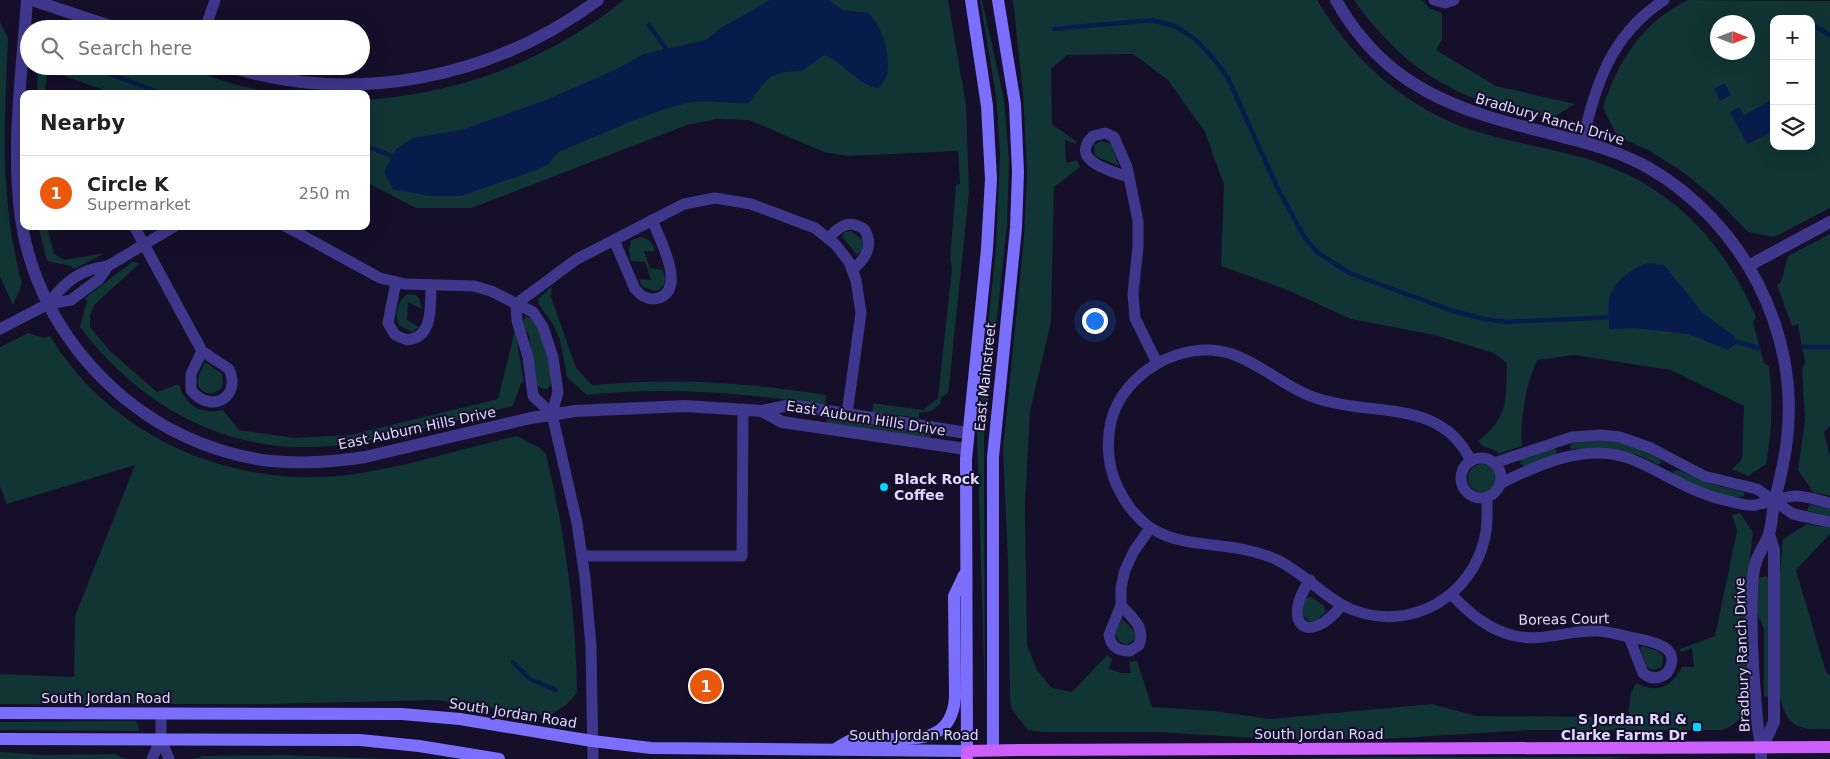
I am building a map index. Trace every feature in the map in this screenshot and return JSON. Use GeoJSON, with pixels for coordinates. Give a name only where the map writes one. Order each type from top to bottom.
{"type":"FeatureCollection","features":[{"type":"Feature","properties":{"kind":"main road","name":"East Mainstreet"},"geometry":{"type":"LineString","coordinates":[[967,755],[966,449],[987,249],[991,179],[986,98],[971,0]]}},
{"type":"Feature","properties":{"kind":"main road","name":"East Mainstreet"},"geometry":{"type":"LineString","coordinates":[[994,754],[992,457],[1016,228],[1018,172],[1015,104],[998,0]]}},
{"type":"Feature","properties":{"kind":"main road"},"geometry":{"type":"LineString","coordinates":[[834,750],[855,739],[925,737],[941,731],[947,725],[953,714],[955,698],[954,596],[966,570]]}},
{"type":"Feature","properties":{"kind":"main road","name":"South Jordan Road"},"geometry":{"type":"LineString","coordinates":[[0,713],[412,714],[460,719],[592,741],[660,748],[834,750],[967,755],[1761,753],[1830,747]]}},
{"type":"Feature","properties":{"kind":"main road"},"geometry":{"type":"LineString","coordinates":[[0,739],[376,741],[499,759]]}},
{"type":"Feature","properties":{"kind":"street","name":"East Auburn Hills Drive"},"geometry":{"type":"LineString","coordinates":[[26,20],[27,0]]}},
{"type":"Feature","properties":{"kind":"street"},"geometry":{"type":"LineString","coordinates":[[32,0],[92,20]]}},
{"type":"Feature","properties":{"kind":"street"},"geometry":{"type":"LineString","coordinates":[[208,20],[215,0]]}},
{"type":"Feature","properties":{"kind":"street"},"geometry":{"type":"LineString","coordinates":[[262,75],[317,83],[373,84],[421,78],[479,63],[517,49],[556,29],[598,0]]}},
{"type":"Feature","properties":{"kind":"street","name":"Bradbury Ranch Drive"},"geometry":{"type":"LineString","coordinates":[[1336,0],[1356,31],[1378,56],[1402,76],[1430,94],[1485,117],[1582,142],[1634,161],[1673,184],[1720,227],[1748,266],[1776,324],[1785,364],[1789,397],[1788,425],[1775,500],[1768,534],[1758,553],[1753,578],[1757,721],[1761,753]]}},
{"type":"Feature","properties":{"kind":"street"},"geometry":{"type":"LineString","coordinates":[[1434,0],[1445,3],[1454,0]]}},
{"type":"Feature","properties":{"kind":"street"},"geometry":{"type":"LineString","coordinates":[[1582,142],[1595,91],[1609,59],[1630,29],[1664,0]]}},
{"type":"Feature","properties":{"kind":"street","name":"East Auburn Hills Drive"},"geometry":{"type":"LineString","coordinates":[[21,90],[22,75]]}},
{"type":"Feature","properties":{"kind":"street","name":"East Auburn Hills Drive"},"geometry":{"type":"LineString","coordinates":[[20,110],[18,142],[18,188],[20,201]]}},
{"type":"Feature","properties":{"kind":"street"},"geometry":{"type":"LineString","coordinates":[[1128,177],[1134,194],[1139,234],[1134,307],[1138,326],[1157,363]]}},
{"type":"Feature","properties":{"kind":"street","name":"East Auburn Hills Drive"},"geometry":{"type":"LineString","coordinates":[[516,304],[557,271],[652,220],[695,200],[726,198],[751,204],[799,221],[828,238],[843,253],[852,270],[859,292],[861,313],[847,414]]}},
{"type":"Feature","properties":{"kind":"street"},"geometry":{"type":"LineString","coordinates":[[614,240],[635,289],[646,298],[652,299],[664,295],[670,289],[671,274],[652,220]]}},
{"type":"Feature","properties":{"kind":"street"},"geometry":{"type":"LineString","coordinates":[[1748,266],[1830,222]]}},
{"type":"Feature","properties":{"kind":"street"},"geometry":{"type":"LineString","coordinates":[[828,238],[844,224],[854,224],[865,230],[869,237],[868,251],[863,261],[852,270]]}},
{"type":"Feature","properties":{"kind":"street","name":"East Auburn Hills Drive"},"geometry":{"type":"LineString","coordinates":[[25,230],[28,252],[48,304],[78,352],[124,398],[176,432],[204,444],[238,455],[279,461],[336,461],[365,457],[552,414],[660,406],[762,411],[790,405],[967,433]]}},
{"type":"Feature","properties":{"kind":"street"},"geometry":{"type":"LineString","coordinates":[[136,230],[202,351],[224,365],[232,376],[230,392],[219,402],[211,404],[204,402],[197,398],[191,390],[190,374],[202,351]]}},
{"type":"Feature","properties":{"kind":"street"},"geometry":{"type":"LineString","coordinates":[[48,304],[63,284],[93,268],[108,266],[168,230]]}},
{"type":"Feature","properties":{"kind":"street"},"geometry":{"type":"LineString","coordinates":[[292,230],[372,274],[396,282],[466,285],[482,288],[533,312],[548,336],[558,392],[552,414],[582,556],[591,646],[593,759]]}},
{"type":"Feature","properties":{"kind":"street"},"geometry":{"type":"LineString","coordinates":[[0,329],[48,304],[71,300],[99,279],[108,266]]}},
{"type":"Feature","properties":{"kind":"street"},"geometry":{"type":"LineString","coordinates":[[396,282],[388,323],[395,335],[407,340],[421,336],[426,330],[429,322],[431,285]]}},
{"type":"Feature","properties":{"kind":"street"},"geometry":{"type":"LineString","coordinates":[[516,304],[517,321],[528,357],[533,396],[552,414]]}},
{"type":"Feature","properties":{"kind":"street"},"geometry":{"type":"LineString","coordinates":[[1470,461],[1458,440],[1440,426],[1422,416],[1404,412],[1347,406],[1319,399],[1298,391],[1232,354],[1200,351],[1179,355],[1157,363],[1136,379],[1120,400],[1112,421],[1109,444],[1110,466],[1120,492],[1134,514],[1150,528],[1185,543],[1226,546],[1254,552],[1279,561],[1310,580],[1342,605],[1370,615],[1403,616],[1427,609],[1452,595],[1475,565],[1484,545],[1487,526],[1487,498]]}},
{"type":"Feature","properties":{"kind":"street"},"geometry":{"type":"LineString","coordinates":[[582,556],[742,556],[742,409]]}},
{"type":"Feature","properties":{"kind":"street","name":"East Auburn Hills Drive"},"geometry":{"type":"LineString","coordinates":[[762,411],[782,422],[966,449]]}},
{"type":"Feature","properties":{"kind":"street"},"geometry":{"type":"LineString","coordinates":[[1494,463],[1581,436],[1620,437],[1651,448],[1714,479],[1757,489],[1793,514],[1830,522]]}},
{"type":"Feature","properties":{"kind":"street"},"geometry":{"type":"LineString","coordinates":[[1560,441],[1565,457]]}},
{"type":"Feature","properties":{"kind":"street"},"geometry":{"type":"LineString","coordinates":[[1500,484],[1500,471],[1494,463],[1481,458],[1470,461],[1462,471],[1461,477],[1464,490],[1474,498],[1487,498],[1493,495],[1500,484],[1524,471],[1565,457],[1594,453],[1621,456],[1696,492],[1732,502],[1753,506],[1797,496],[1830,503]]}},
{"type":"Feature","properties":{"kind":"street"},"geometry":{"type":"LineString","coordinates":[[1664,476],[1672,460]]}},
{"type":"Feature","properties":{"kind":"street"},"geometry":{"type":"LineString","coordinates":[[1121,605],[1121,587],[1125,570],[1134,551],[1150,528]]}},
{"type":"Feature","properties":{"kind":"street","name":"Bradbury Ranch Drive"},"geometry":{"type":"LineString","coordinates":[[1761,753],[1774,722],[1774,550],[1768,534]]}},
{"type":"Feature","properties":{"kind":"street"},"geometry":{"type":"LineString","coordinates":[[1310,580],[1300,594],[1296,610],[1298,622],[1303,626],[1311,628],[1320,626],[1342,605]]}},
{"type":"Feature","properties":{"kind":"street","name":"Boreas Court"},"geometry":{"type":"LineString","coordinates":[[1452,595],[1480,621],[1516,636],[1540,637],[1596,631],[1629,637]]}},
{"type":"Feature","properties":{"kind":"street"},"geometry":{"type":"LineString","coordinates":[[161,713],[161,739],[169,759]]}},
{"type":"Feature","properties":{"kind":"street"},"geometry":{"type":"LineString","coordinates":[[152,759],[161,739]]}},
{"type":"Feature","properties":{"kind":"green space"},"geometry":{"type":"Polygon","coordinates":[[[624,0],[948,0],[966,105],[969,193],[948,393],[941,398],[940,404],[931,411],[919,413],[919,418],[872,412],[873,403],[923,410],[938,398],[952,268],[950,259],[956,185],[960,184],[958,151],[848,156],[824,152],[749,120],[717,119],[687,125],[472,208],[416,208],[370,184],[370,100],[437,90],[503,70],[565,40],[624,0]]]}},
{"type":"Feature","properties":{"kind":"green space"},"geometry":{"type":"Polygon","coordinates":[[[980,0],[982,0],[1004,99],[1009,159],[1007,225],[984,438],[985,699],[977,432],[996,247],[1000,153],[996,95],[980,0]]]}},
{"type":"Feature","properties":{"kind":"green space"},"geometry":{"type":"Polygon","coordinates":[[[1013,0],[1317,0],[1345,41],[1362,59],[1379,76],[1418,105],[1440,117],[1478,132],[1584,158],[1614,169],[1642,182],[1667,198],[1709,238],[1742,288],[1756,317],[1753,322],[1764,363],[1769,366],[1771,391],[1771,427],[1766,464],[1748,476],[1732,469],[1742,459],[1744,406],[1671,370],[1574,355],[1537,360],[1525,402],[1522,446],[1498,454],[1497,451],[1483,446],[1478,441],[1496,424],[1504,407],[1507,363],[1494,353],[1434,335],[1351,319],[1285,289],[1221,266],[1224,185],[1205,132],[1168,80],[1133,54],[1067,55],[1051,69],[1052,124],[1076,141],[1076,144],[1065,140],[1066,163],[1077,160],[1080,167],[1054,187],[1051,321],[1030,412],[1025,503],[1027,645],[1037,670],[1052,688],[1072,692],[1107,655],[1112,659],[1109,669],[1121,673],[1131,673],[1129,662],[1137,661],[1152,707],[1214,711],[1270,719],[1432,704],[1476,716],[1628,717],[1631,693],[1636,683],[1651,688],[1663,687],[1669,684],[1682,667],[1694,667],[1692,648],[1681,652],[1680,649],[1715,636],[1737,531],[1732,515],[1740,513],[1753,532],[1748,575],[1748,701],[1745,711],[1739,719],[1722,730],[1529,730],[1384,739],[1272,739],[1156,732],[1042,732],[1028,730],[1012,710],[1010,698],[1008,562],[1003,450],[1024,237],[1027,172],[1023,93],[1013,0]]]}},
{"type":"Feature","properties":{"kind":"green space"},"geometry":{"type":"Polygon","coordinates":[[[1354,0],[1422,0],[1429,8],[1442,13],[1442,39],[1436,50],[1496,86],[1575,104],[1552,118],[1510,109],[1465,94],[1446,85],[1411,62],[1381,33],[1354,0]]]}},
{"type":"Feature","properties":{"kind":"green space"},"geometry":{"type":"Polygon","coordinates":[[[1688,0],[1830,1],[1830,208],[1774,237],[1748,232],[1717,200],[1683,172],[1650,151],[1617,136],[1603,108],[1609,91],[1624,59],[1645,31],[1688,0]]]}},
{"type":"Feature","properties":{"kind":"green space"},"geometry":{"type":"Polygon","coordinates":[[[0,22],[8,38],[5,101],[7,193],[15,254],[22,284],[13,305],[0,277],[0,22]]]}},
{"type":"Feature","properties":{"kind":"green space"},"geometry":{"type":"Polygon","coordinates":[[[38,75],[47,75],[45,90],[37,90],[38,75]]]}},
{"type":"Feature","properties":{"kind":"green space"},"geometry":{"type":"Polygon","coordinates":[[[61,75],[206,75],[259,90],[104,90],[61,75]]]}},
{"type":"Feature","properties":{"kind":"green space"},"geometry":{"type":"Polygon","coordinates":[[[1101,141],[1111,144],[1119,166],[1095,156],[1094,145],[1101,141]]]}},
{"type":"Feature","properties":{"kind":"green space"},"geometry":{"type":"Polygon","coordinates":[[[39,230],[48,230],[54,254],[65,260],[105,253],[74,269],[71,266],[47,261],[39,230]]]}},
{"type":"Feature","properties":{"kind":"green space"},"geometry":{"type":"Polygon","coordinates":[[[851,231],[863,240],[862,250],[858,254],[842,236],[845,232],[851,231]]]}},
{"type":"Feature","properties":{"kind":"green space"},"geometry":{"type":"Polygon","coordinates":[[[1830,234],[1830,426],[1824,432],[1830,457],[1830,496],[1813,492],[1798,470],[1805,420],[1802,369],[1805,363],[1798,324],[1792,326],[1777,285],[1781,282],[1788,256],[1830,234]]]}},
{"type":"Feature","properties":{"kind":"green space"},"geometry":{"type":"Polygon","coordinates":[[[640,237],[652,243],[655,251],[644,251],[650,268],[663,270],[664,285],[657,291],[642,287],[639,279],[651,280],[645,262],[631,261],[629,250],[631,240],[640,237]]]}},
{"type":"Feature","properties":{"kind":"green space"},"geometry":{"type":"Polygon","coordinates":[[[132,262],[140,263],[94,305],[90,316],[90,327],[110,351],[157,392],[179,384],[185,398],[195,407],[208,411],[223,410],[239,430],[295,438],[350,435],[498,399],[515,330],[524,382],[521,383],[513,406],[360,442],[300,447],[263,444],[227,435],[193,422],[162,404],[132,382],[105,356],[80,327],[87,301],[85,298],[132,262]]]}},
{"type":"Feature","properties":{"kind":"green space"},"geometry":{"type":"Polygon","coordinates":[[[552,286],[551,297],[576,368],[592,385],[652,382],[738,384],[826,395],[825,405],[706,392],[647,391],[587,395],[567,377],[560,340],[554,326],[538,303],[538,299],[552,286]]]}},
{"type":"Feature","properties":{"kind":"green space"},"geometry":{"type":"Polygon","coordinates":[[[408,294],[416,295],[419,298],[422,309],[408,302],[407,320],[419,327],[412,332],[400,326],[397,318],[399,304],[404,296],[408,294]]]}},
{"type":"Feature","properties":{"kind":"green space"},"geometry":{"type":"Polygon","coordinates":[[[526,316],[537,327],[545,346],[552,383],[547,389],[537,385],[529,336],[522,321],[526,316]]]}},
{"type":"Feature","properties":{"kind":"green space"},"geometry":{"type":"Polygon","coordinates":[[[28,333],[44,338],[50,336],[76,372],[108,404],[143,430],[182,450],[223,465],[266,474],[311,477],[376,471],[517,436],[540,448],[546,454],[564,543],[572,603],[577,693],[566,705],[549,716],[436,700],[270,704],[0,704],[0,674],[74,677],[75,616],[135,465],[7,504],[0,486],[0,347],[28,333]]]}},
{"type":"Feature","properties":{"kind":"green space"},"geometry":{"type":"Polygon","coordinates":[[[204,363],[207,363],[222,374],[223,386],[213,393],[202,391],[198,383],[204,363]]]}},
{"type":"Feature","properties":{"kind":"green space"},"geometry":{"type":"Polygon","coordinates":[[[830,417],[931,434],[931,436],[930,438],[828,423],[826,420],[830,417]]]}},
{"type":"Feature","properties":{"kind":"green space"},"geometry":{"type":"Polygon","coordinates":[[[1583,441],[1614,442],[1636,446],[1655,455],[1662,462],[1658,465],[1638,455],[1616,450],[1572,449],[1570,447],[1572,443],[1583,441]]]}},
{"type":"Feature","properties":{"kind":"green space"},"geometry":{"type":"Polygon","coordinates":[[[1553,448],[1557,450],[1556,454],[1524,466],[1520,463],[1521,459],[1553,448]]]}},
{"type":"Feature","properties":{"kind":"green space"},"geometry":{"type":"Polygon","coordinates":[[[1482,464],[1492,468],[1496,478],[1492,488],[1482,492],[1472,488],[1468,478],[1472,468],[1482,464]]]}},
{"type":"Feature","properties":{"kind":"green space"},"geometry":{"type":"Polygon","coordinates":[[[1678,470],[1714,485],[1744,492],[1744,496],[1728,496],[1708,491],[1673,474],[1673,471],[1678,470]]]}},
{"type":"Feature","properties":{"kind":"green space"},"geometry":{"type":"Polygon","coordinates":[[[1809,504],[1830,509],[1830,516],[1807,511],[1809,504]]]}},
{"type":"Feature","properties":{"kind":"green space"},"geometry":{"type":"Polygon","coordinates":[[[1807,524],[1830,528],[1830,534],[1796,570],[1826,672],[1830,676],[1830,729],[1810,729],[1796,725],[1787,716],[1780,697],[1779,584],[1783,539],[1807,524]]]}},
{"type":"Feature","properties":{"kind":"green space"},"geometry":{"type":"Polygon","coordinates":[[[1766,576],[1769,579],[1769,696],[1766,697],[1764,695],[1764,629],[1757,613],[1759,578],[1766,576]]]}},
{"type":"Feature","properties":{"kind":"green space"},"geometry":{"type":"Polygon","coordinates":[[[1312,597],[1324,606],[1326,612],[1316,621],[1309,621],[1303,616],[1302,608],[1306,598],[1312,597]]]}},
{"type":"Feature","properties":{"kind":"green space"},"geometry":{"type":"Polygon","coordinates":[[[1122,619],[1135,632],[1135,639],[1127,645],[1120,642],[1115,635],[1122,619]]]}},
{"type":"Feature","properties":{"kind":"green space"},"geometry":{"type":"Polygon","coordinates":[[[1642,646],[1658,651],[1663,656],[1662,667],[1652,670],[1647,667],[1640,648],[1642,646]]]}},
{"type":"Feature","properties":{"kind":"green space"},"geometry":{"type":"Polygon","coordinates":[[[135,721],[138,724],[139,731],[0,730],[0,722],[135,721]]]}},
{"type":"Feature","properties":{"kind":"green space"},"geometry":{"type":"Polygon","coordinates":[[[0,752],[45,755],[115,754],[126,759],[0,759],[0,752]]]}},
{"type":"Feature","properties":{"kind":"green space"},"geometry":{"type":"Polygon","coordinates":[[[284,755],[391,759],[193,759],[204,756],[284,755]]]}},
{"type":"Feature","properties":{"kind":"green space"},"geometry":{"type":"Polygon","coordinates":[[[1634,757],[1606,759],[1286,759],[1634,757]]]}},
{"type":"Feature","properties":{"kind":"water"},"geometry":{"type":"Polygon","coordinates":[[[770,0],[830,0],[842,10],[868,13],[881,33],[888,59],[887,75],[879,88],[864,83],[831,58],[824,55],[802,71],[785,72],[772,76],[762,85],[749,103],[703,101],[671,107],[558,152],[549,164],[534,171],[460,196],[429,196],[393,189],[384,172],[396,149],[413,138],[462,130],[546,100],[617,69],[644,54],[706,40],[721,28],[770,0]]]}},
{"type":"Feature","properties":{"kind":"water"},"geometry":{"type":"Polygon","coordinates":[[[1725,83],[1731,95],[1720,101],[1714,89],[1725,83]]]}},
{"type":"Feature","properties":{"kind":"water"},"geometry":{"type":"Polygon","coordinates":[[[1770,101],[1770,133],[1747,144],[1730,112],[1739,107],[1744,115],[1770,101]]]}},
{"type":"Feature","properties":{"kind":"water"},"geometry":{"type":"Polygon","coordinates":[[[1648,263],[1664,265],[1703,313],[1734,336],[1735,345],[1728,350],[1688,334],[1635,328],[1609,329],[1609,305],[1612,291],[1625,276],[1636,268],[1648,263]]]}},
{"type":"Feature","properties":{"kind":"waterway"},"geometry":{"type":"LineString","coordinates":[[1054,29],[1152,20],[1177,27],[1195,39],[1228,78],[1278,189],[1305,238],[1317,252],[1349,273],[1453,311],[1485,319],[1506,322],[1613,317]]}},
{"type":"Feature","properties":{"kind":"waterway"},"geometry":{"type":"LineString","coordinates":[[649,25],[669,53]]}},
{"type":"Feature","properties":{"kind":"waterway"},"geometry":{"type":"LineString","coordinates":[[1815,26],[1830,35]]}},
{"type":"Feature","properties":{"kind":"waterway"},"geometry":{"type":"LineString","coordinates":[[112,75],[153,90]]}},
{"type":"Feature","properties":{"kind":"waterway"},"geometry":{"type":"LineString","coordinates":[[370,148],[398,158]]}},
{"type":"Feature","properties":{"kind":"waterway"},"geometry":{"type":"LineString","coordinates":[[1731,340],[1759,348]]}},
{"type":"Feature","properties":{"kind":"waterway"},"geometry":{"type":"LineString","coordinates":[[1804,347],[1830,347]]}},
{"type":"Feature","properties":{"kind":"waterway"},"geometry":{"type":"LineString","coordinates":[[513,662],[530,679],[556,690]]}},
{"type":"Feature","properties":{"kind":"place","name":"Black Rock Coffee"},"geometry":{"type":"Point","coordinates":[884,487]}},
{"type":"Feature","properties":{"kind":"place","name":"Circle K"},"geometry":{"type":"Point","coordinates":[706,686]}},
{"type":"Feature","properties":{"kind":"place","name":"S Jordan Rd & Clarke Farms Dr"},"geometry":{"type":"Point","coordinates":[1697,727]}}]}
